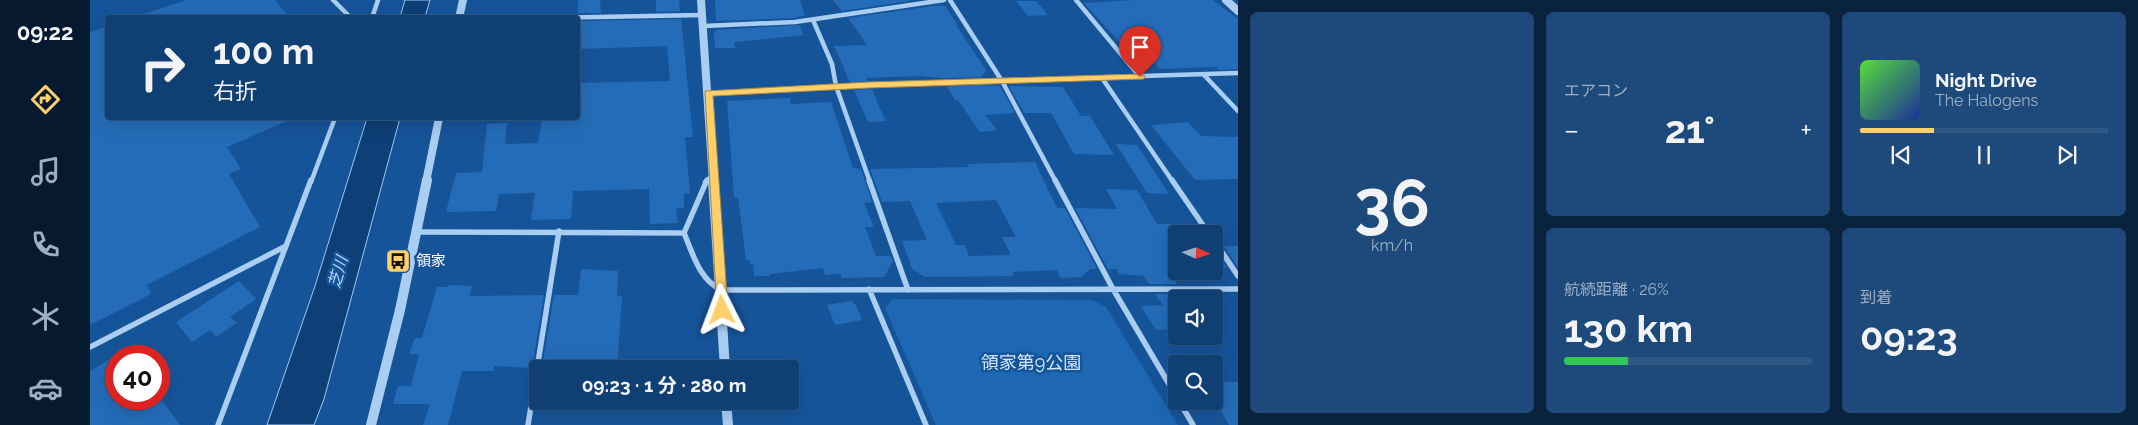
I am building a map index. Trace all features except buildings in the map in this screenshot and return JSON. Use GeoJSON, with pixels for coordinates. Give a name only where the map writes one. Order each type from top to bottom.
{"type":"FeatureCollection","features":[{"type":"Feature","properties":{"kind":"street"},"geometry":{"type":"LineString","coordinates":[[333,0],[347,15]]}},
{"type":"Feature","properties":{"kind":"street"},"geometry":{"type":"LineString","coordinates":[[373,15],[378,0]]}},
{"type":"Feature","properties":{"kind":"street"},"geometry":{"type":"LineString","coordinates":[[460,15],[463,0]]}},
{"type":"Feature","properties":{"kind":"street"},"geometry":{"type":"LineString","coordinates":[[701,0],[725,360]]}},
{"type":"Feature","properties":{"kind":"street"},"geometry":{"type":"LineString","coordinates":[[704,26],[735,27],[813,20],[944,0]]}},
{"type":"Feature","properties":{"kind":"street"},"geometry":{"type":"LineString","coordinates":[[950,0],[1002,81],[1113,288],[1168,382]]}},
{"type":"Feature","properties":{"kind":"street"},"geometry":{"type":"LineString","coordinates":[[1076,0],[1140,77]]}},
{"type":"Feature","properties":{"kind":"street"},"geometry":{"type":"LineString","coordinates":[[1226,0],[1238,11]]}},
{"type":"Feature","properties":{"kind":"street"},"geometry":{"type":"LineString","coordinates":[[580,17],[702,14]]}},
{"type":"Feature","properties":{"kind":"street"},"geometry":{"type":"LineString","coordinates":[[813,20],[832,64],[836,86],[908,290]]}},
{"type":"Feature","properties":{"kind":"street"},"geometry":{"type":"LineString","coordinates":[[708,94],[836,86],[1238,73]]}},
{"type":"Feature","properties":{"kind":"street"},"geometry":{"type":"LineString","coordinates":[[1204,75],[1238,110]]}},
{"type":"Feature","properties":{"kind":"street"},"geometry":{"type":"LineString","coordinates":[[1102,78],[1203,225]]}},
{"type":"Feature","properties":{"kind":"street"},"geometry":{"type":"LineString","coordinates":[[218,425],[334,120]]}},
{"type":"Feature","properties":{"kind":"street"},"geometry":{"type":"LineString","coordinates":[[371,425],[384,379],[417,232],[439,120]]}},
{"type":"Feature","properties":{"kind":"street"},"geometry":{"type":"LineString","coordinates":[[713,176],[704,183],[684,233],[705,279],[713,287],[721,290],[1238,289]]}},
{"type":"Feature","properties":{"kind":"street"},"geometry":{"type":"LineString","coordinates":[[417,232],[684,233]]}},
{"type":"Feature","properties":{"kind":"street"},"geometry":{"type":"LineString","coordinates":[[528,425],[559,232]]}},
{"type":"Feature","properties":{"kind":"street"},"geometry":{"type":"LineString","coordinates":[[90,346],[287,246]]}},
{"type":"Feature","properties":{"kind":"street"},"geometry":{"type":"LineString","coordinates":[[1223,254],[1238,276]]}},
{"type":"Feature","properties":{"kind":"street"},"geometry":{"type":"LineString","coordinates":[[869,289],[926,425]]}},
{"type":"Feature","properties":{"kind":"street"},"geometry":{"type":"LineString","coordinates":[[727,410],[728,425]]}},
{"type":"Feature","properties":{"kind":"street"},"geometry":{"type":"LineString","coordinates":[[1184,410],[1193,425]]}},
{"type":"Feature","properties":{"kind":"green space","name":"領家第9公園"},"geometry":{"type":"Polygon","coordinates":[[[892,299],[1092,300],[1106,307],[1178,425],[936,425],[885,308],[892,299]]]}},
{"type":"Feature","properties":{"kind":"water"},"geometry":{"type":"Polygon","coordinates":[[[405,0],[430,0],[426,15],[401,15],[405,0]]]}},
{"type":"Feature","properties":{"kind":"water","name":"芝川"},"geometry":{"type":"Polygon","coordinates":[[[366,120],[399,120],[324,399],[314,425],[267,425],[315,286],[366,120]]]}},
{"type":"Feature","properties":{"kind":"place","name":"領家"},"geometry":{"type":"Point","coordinates":[398,261]}},
{"type":"Feature","properties":{"kind":"route"},"geometry":{"type":"LineString","coordinates":[[722,310],[708,94],[869,85],[1140,77]]}}]}
